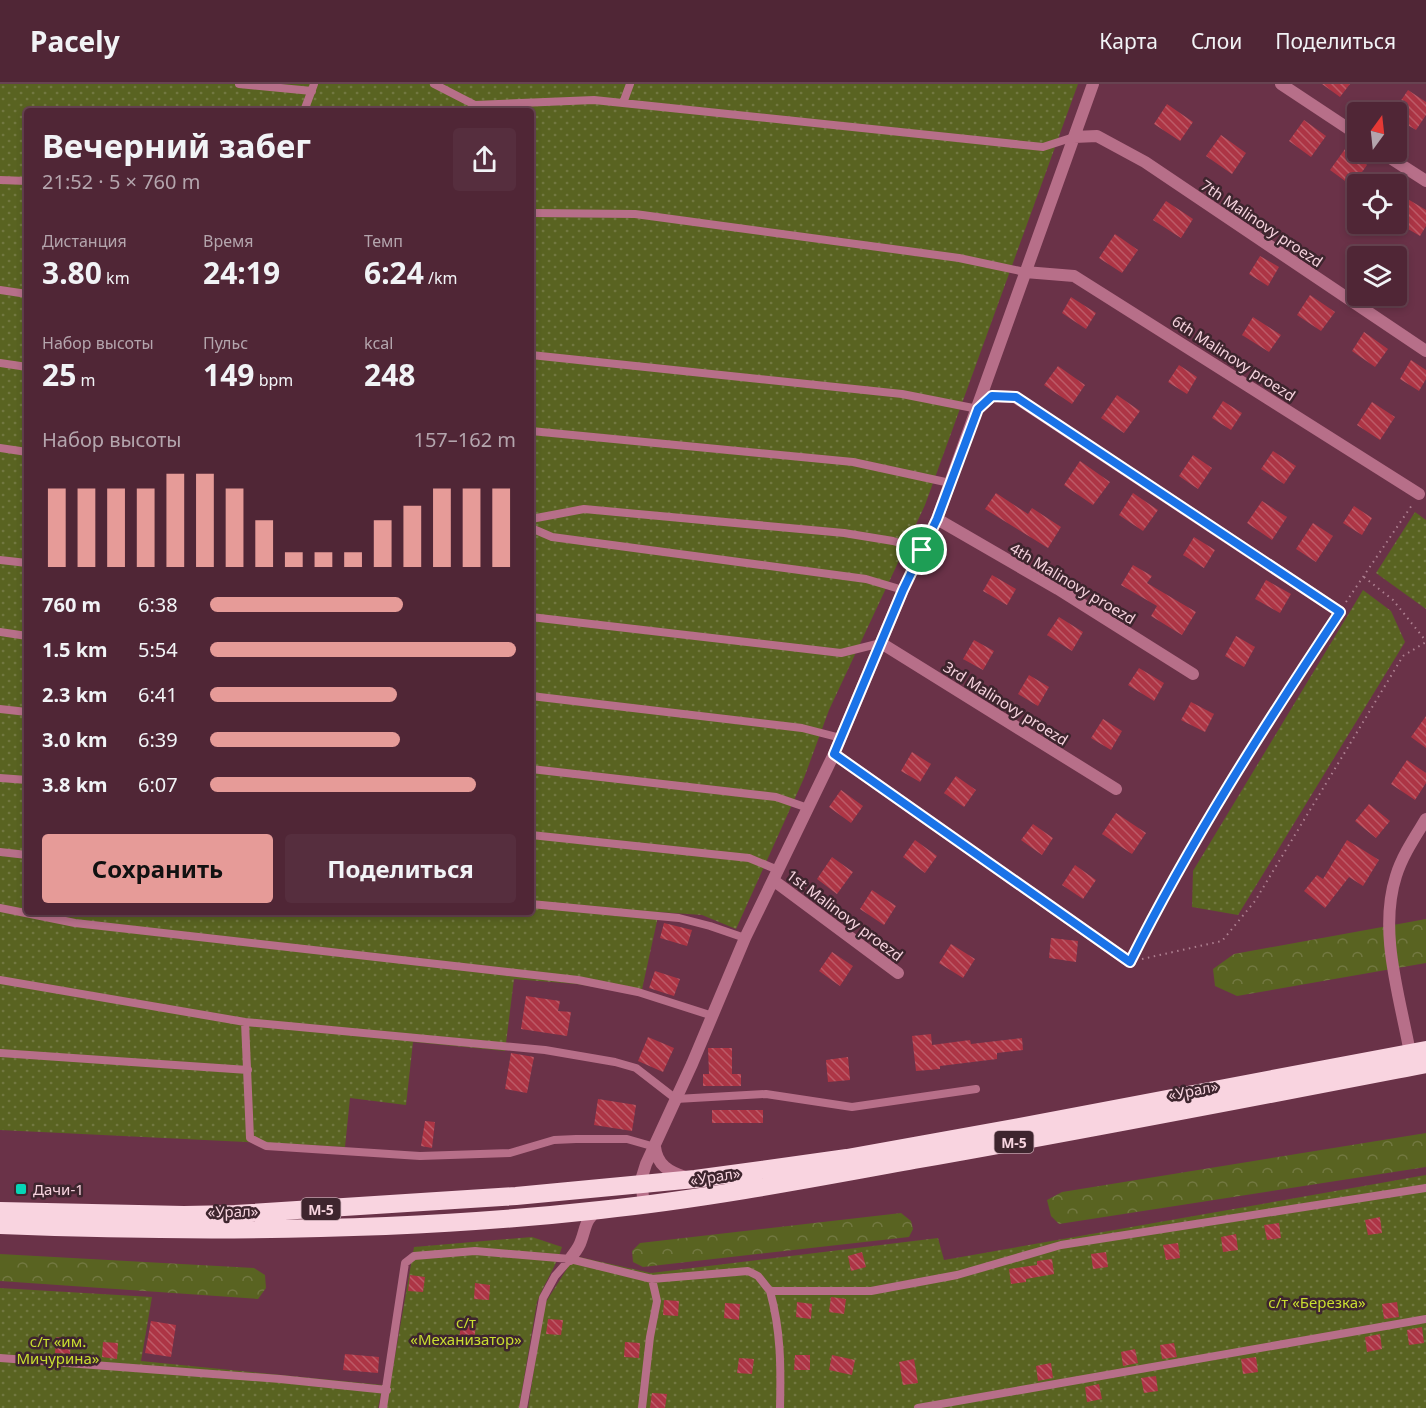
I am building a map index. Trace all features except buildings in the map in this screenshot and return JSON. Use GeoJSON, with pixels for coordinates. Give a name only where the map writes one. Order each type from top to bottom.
{"type":"FeatureCollection","features":[{"type":"Feature","properties":{"kind":"highway","name":"«Урал»"},"geometry":{"type":"LineString","coordinates":[[0,1211],[127,1215],[235,1214],[406,1204],[695,1179],[847,1158],[1418,1051]]}},
{"type":"Feature","properties":{"kind":"highway","name":"«Урал»"},"geometry":{"type":"LineString","coordinates":[[0,1225],[183,1230],[376,1227],[560,1214],[644,1205],[1011,1143],[1426,1065]]}},
{"type":"Feature","properties":{"kind":"street"},"geometry":{"type":"LineString","coordinates":[[644,1205],[642,1177],[653,1151],[745,938],[834,754],[903,590],[937,519],[1093,84]]}},
{"type":"Feature","properties":{"kind":"street"},"geometry":{"type":"LineString","coordinates":[[1281,84],[1347,128]]}},
{"type":"Feature","properties":{"kind":"street","name":"7th Malinovy proezd"},"geometry":{"type":"LineString","coordinates":[[1074,137],[1097,136],[1145,162],[1426,351]]}},
{"type":"Feature","properties":{"kind":"street"},"geometry":{"type":"LineString","coordinates":[[1397,162],[1426,181]]}},
{"type":"Feature","properties":{"kind":"street","name":"6th Malinovy proezd"},"geometry":{"type":"LineString","coordinates":[[1025,272],[1074,276],[1174,337],[1419,494]]}},
{"type":"Feature","properties":{"kind":"street"},"geometry":{"type":"LineString","coordinates":[[978,409],[992,396],[1016,397],[1340,612]]}},
{"type":"Feature","properties":{"kind":"street","name":"4th Malinovy proezd"},"geometry":{"type":"LineString","coordinates":[[937,519],[1058,589],[1193,674]]}},
{"type":"Feature","properties":{"kind":"street","name":"3rd Malinovy proezd"},"geometry":{"type":"LineString","coordinates":[[881,643],[1116,789]]}},
{"type":"Feature","properties":{"kind":"street"},"geometry":{"type":"LineString","coordinates":[[834,754],[1130,962]]}},
{"type":"Feature","properties":{"kind":"street"},"geometry":{"type":"LineString","coordinates":[[1418,1051],[1391,951],[1388,913],[1396,874],[1426,819]]}},
{"type":"Feature","properties":{"kind":"street","name":"1st Malinovy proezd"},"geometry":{"type":"LineString","coordinates":[[776,875],[898,973]]}},
{"type":"Feature","properties":{"kind":"street"},"geometry":{"type":"LineString","coordinates":[[653,1151],[660,1163],[670,1172],[695,1179]]}},
{"type":"Feature","properties":{"kind":"street"},"geometry":{"type":"LineString","coordinates":[[607,1188],[632,1176],[653,1151]]}},
{"type":"Feature","properties":{"kind":"street"},"geometry":{"type":"LineString","coordinates":[[570,1259],[579,1245],[588,1219],[599,1210]]}},
{"type":"Feature","properties":{"kind":"street"},"geometry":{"type":"LineString","coordinates":[[560,1214],[576,1217],[582,1224],[583,1233]]}},
{"type":"Feature","properties":{"kind":"lane"},"geometry":{"type":"LineString","coordinates":[[239,84],[313,87],[305,108]]}},
{"type":"Feature","properties":{"kind":"lane"},"geometry":{"type":"LineString","coordinates":[[434,84],[475,105],[594,100],[1043,147],[1074,137]]}},
{"type":"Feature","properties":{"kind":"lane"},"geometry":{"type":"LineString","coordinates":[[623,103],[630,84]]}},
{"type":"Feature","properties":{"kind":"lane"},"geometry":{"type":"LineString","coordinates":[[0,180],[24,181]]}},
{"type":"Feature","properties":{"kind":"lane"},"geometry":{"type":"LineString","coordinates":[[534,213],[635,214],[959,258],[1025,272]]}},
{"type":"Feature","properties":{"kind":"lane"},"geometry":{"type":"LineString","coordinates":[[0,290],[24,294]]}},
{"type":"Feature","properties":{"kind":"lane"},"geometry":{"type":"LineString","coordinates":[[534,355],[902,394],[978,409]]}},
{"type":"Feature","properties":{"kind":"lane"},"geometry":{"type":"LineString","coordinates":[[0,363],[24,367]]}},
{"type":"Feature","properties":{"kind":"lane"},"geometry":{"type":"LineString","coordinates":[[534,430],[853,462],[950,483]]}},
{"type":"Feature","properties":{"kind":"lane"},"geometry":{"type":"LineString","coordinates":[[0,448],[24,452]]}},
{"type":"Feature","properties":{"kind":"lane"},"geometry":{"type":"LineString","coordinates":[[534,518],[584,509],[844,533],[922,550]]}},
{"type":"Feature","properties":{"kind":"lane"},"geometry":{"type":"LineString","coordinates":[[534,529],[552,537],[866,579],[903,590]]}},
{"type":"Feature","properties":{"kind":"lane"},"geometry":{"type":"LineString","coordinates":[[0,560],[24,563]]}},
{"type":"Feature","properties":{"kind":"lane"},"geometry":{"type":"LineString","coordinates":[[534,617],[841,653],[881,643]]}},
{"type":"Feature","properties":{"kind":"lane"},"geometry":{"type":"LineString","coordinates":[[0,632],[24,636]]}},
{"type":"Feature","properties":{"kind":"lane"},"geometry":{"type":"LineString","coordinates":[[534,696],[802,728],[841,738]]}},
{"type":"Feature","properties":{"kind":"lane"},"geometry":{"type":"LineString","coordinates":[[0,709],[24,712]]}},
{"type":"Feature","properties":{"kind":"lane"},"geometry":{"type":"LineString","coordinates":[[534,769],[776,797],[808,808]]}},
{"type":"Feature","properties":{"kind":"lane"},"geometry":{"type":"LineString","coordinates":[[0,778],[24,780]]}},
{"type":"Feature","properties":{"kind":"lane"},"geometry":{"type":"LineString","coordinates":[[534,835],[749,858],[776,875]]}},
{"type":"Feature","properties":{"kind":"lane"},"geometry":{"type":"LineString","coordinates":[[0,852],[24,855]]}},
{"type":"Feature","properties":{"kind":"lane"},"geometry":{"type":"LineString","coordinates":[[534,904],[679,918],[745,938]]}},
{"type":"Feature","properties":{"kind":"lane"},"geometry":{"type":"LineString","coordinates":[[0,908],[24,913]]}},
{"type":"Feature","properties":{"kind":"lane"},"geometry":{"type":"LineString","coordinates":[[35,915],[75,923],[578,980],[638,992],[713,1016]]}},
{"type":"Feature","properties":{"kind":"lane"},"geometry":{"type":"LineString","coordinates":[[0,980],[245,1022],[545,1050],[603,1060],[636,1068],[676,1099],[766,1094],[852,1107],[976,1089]]}},
{"type":"Feature","properties":{"kind":"lane"},"geometry":{"type":"LineString","coordinates":[[245,1022],[250,1138],[266,1146],[420,1156],[510,1154],[554,1140],[627,1139],[653,1151]]}},
{"type":"Feature","properties":{"kind":"lane"},"geometry":{"type":"LineString","coordinates":[[0,1053],[248,1070]]}},
{"type":"Feature","properties":{"kind":"lane"},"geometry":{"type":"LineString","coordinates":[[770,1291],[871,1291],[957,1275],[1061,1245],[1426,1188]]}},
{"type":"Feature","properties":{"kind":"lane"},"geometry":{"type":"LineString","coordinates":[[383,1408],[405,1263],[414,1256],[475,1251],[570,1259],[652,1279],[748,1271],[759,1276],[770,1291],[778,1320],[781,1368],[780,1408]]}},
{"type":"Feature","properties":{"kind":"lane"},"geometry":{"type":"LineString","coordinates":[[523,1408],[530,1358],[543,1298],[555,1276],[570,1259]]}},
{"type":"Feature","properties":{"kind":"lane"},"geometry":{"type":"LineString","coordinates":[[642,1408],[650,1337],[657,1300],[652,1279]]}},
{"type":"Feature","properties":{"kind":"lane"},"geometry":{"type":"LineString","coordinates":[[918,1408],[1426,1319]]}},
{"type":"Feature","properties":{"kind":"lane"},"geometry":{"type":"LineString","coordinates":[[0,1358],[280,1379],[387,1390]]}},
{"type":"Feature","properties":{"kind":"path"},"geometry":{"type":"LineString","coordinates":[[1130,962],[1160,902],[1260,733],[1419,494]]}},
{"type":"Feature","properties":{"kind":"path"},"geometry":{"type":"LineString","coordinates":[[1130,962],[1222,941],[1255,901],[1403,656],[1426,642],[1393,600],[1364,576]]}},
{"type":"Feature","properties":{"kind":"green space"},"geometry":{"type":"Polygon","coordinates":[[[0,84],[1078,84],[925,505],[829,710],[804,778],[736,929],[702,915],[659,912],[641,994],[576,984],[514,979],[505,1051],[413,1042],[406,1105],[350,1098],[345,1147],[0,1130],[0,84]]]}},
{"type":"Feature","properties":{"kind":"green space"},"geometry":{"type":"Polygon","coordinates":[[[1415,512],[1426,520],[1426,609],[1376,573],[1415,512]]]}},
{"type":"Feature","properties":{"kind":"green space"},"geometry":{"type":"Polygon","coordinates":[[[1363,590],[1391,611],[1405,642],[1238,915],[1192,907],[1193,871],[1363,590]]]}},
{"type":"Feature","properties":{"kind":"green space"},"geometry":{"type":"Polygon","coordinates":[[[1426,919],[1426,963],[1237,996],[1215,986],[1213,969],[1234,954],[1426,919]]]}},
{"type":"Feature","properties":{"kind":"green space"},"geometry":{"type":"Polygon","coordinates":[[[1426,1133],[1426,1167],[1059,1224],[1051,1216],[1047,1200],[1062,1192],[1426,1133]]]}},
{"type":"Feature","properties":{"kind":"green space","name":"с/т «Березка»"},"geometry":{"type":"Polygon","coordinates":[[[1426,1175],[1426,1408],[528,1408],[544,1305],[575,1256],[651,1273],[938,1238],[944,1260],[1426,1175]]]}},
{"type":"Feature","properties":{"kind":"green space"},"geometry":{"type":"Polygon","coordinates":[[[901,1213],[911,1221],[913,1229],[909,1237],[643,1267],[633,1262],[632,1251],[640,1243],[901,1213]]]}},
{"type":"Feature","properties":{"kind":"green space","name":"с/т «Механизатор»"},"geometry":{"type":"Polygon","coordinates":[[[532,1237],[562,1247],[537,1302],[519,1408],[386,1408],[414,1247],[532,1237]]]}},
{"type":"Feature","properties":{"kind":"green space"},"geometry":{"type":"Polygon","coordinates":[[[0,1254],[254,1268],[265,1275],[266,1288],[258,1299],[0,1281],[0,1254]]]}},
{"type":"Feature","properties":{"kind":"green space","name":"с/т «им. Мичурина»"},"geometry":{"type":"Polygon","coordinates":[[[0,1288],[152,1297],[141,1361],[383,1385],[378,1408],[0,1408],[0,1288]]]}},
{"type":"Feature","properties":{"kind":"place","name":"Дачи-1"},"geometry":{"type":"Point","coordinates":[21,1189]}},
{"type":"Feature","properties":{"kind":"route"},"geometry":{"type":"LineString","coordinates":[[992,396],[1016,397],[1340,612],[1266,723],[1160,902],[1130,962],[834,754],[922,550],[937,519],[978,409],[992,396]]}}]}
